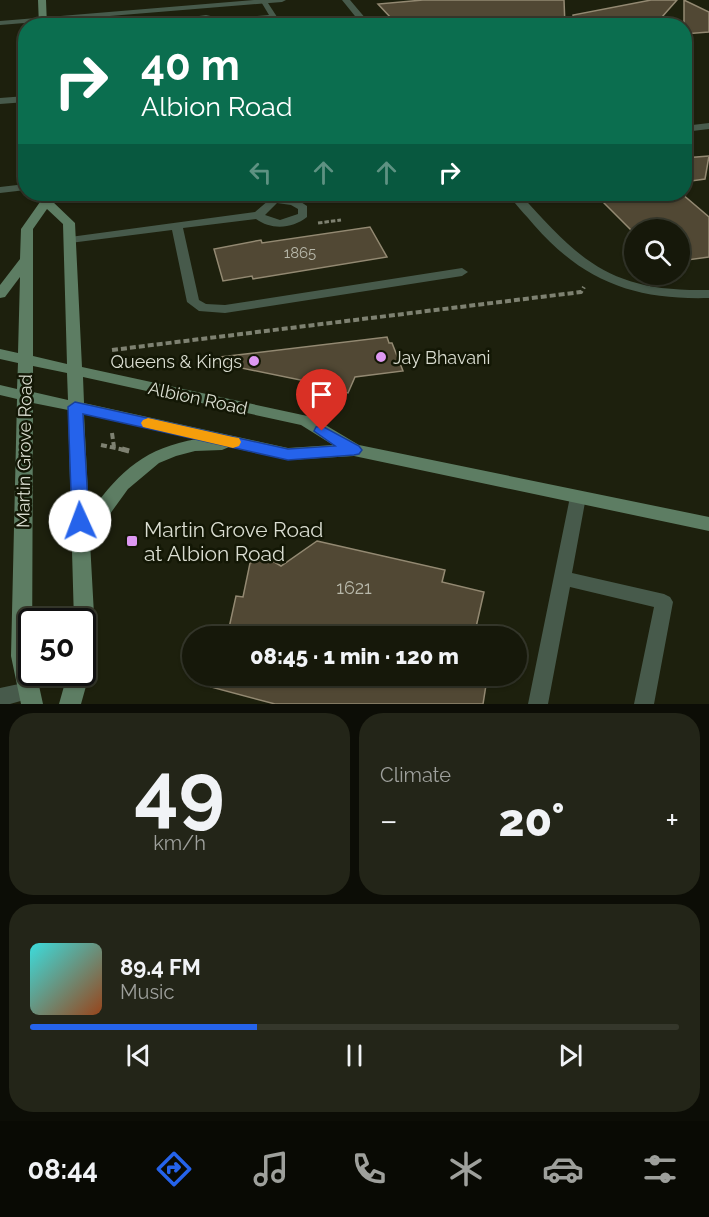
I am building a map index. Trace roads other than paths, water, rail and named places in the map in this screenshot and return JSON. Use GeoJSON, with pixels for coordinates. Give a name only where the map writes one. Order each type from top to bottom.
{"type":"FeatureCollection","features":[{"type":"Feature","properties":{"kind":"main road"},"geometry":{"type":"LineString","coordinates":[[42,0],[43,18]]}},
{"type":"Feature","properties":{"kind":"main road","name":"Martin Grove Road"},"geometry":{"type":"LineString","coordinates":[[30,697],[22,656],[27,229],[44,201]]}},
{"type":"Feature","properties":{"kind":"main road","name":"Martin Grove Road"},"geometry":{"type":"LineString","coordinates":[[49,201],[69,223],[83,608]]}},
{"type":"Feature","properties":{"kind":"main road"},"geometry":{"type":"LineString","coordinates":[[0,294],[27,259]]}},
{"type":"Feature","properties":{"kind":"main road","name":"Albion Road"},"geometry":{"type":"LineString","coordinates":[[0,354],[306,422],[354,450]]}},
{"type":"Feature","properties":{"kind":"main road","name":"Albion Road"},"geometry":{"type":"LineString","coordinates":[[0,390],[288,454],[354,450],[709,524]]}},
{"type":"Feature","properties":{"kind":"main road"},"geometry":{"type":"LineString","coordinates":[[81,541],[118,486],[153,458],[192,447],[243,444]]}},
{"type":"Feature","properties":{"kind":"main road"},"geometry":{"type":"LineString","coordinates":[[70,704],[75,686]]}},
{"type":"Feature","properties":{"kind":"street"},"geometry":{"type":"LineString","coordinates":[[93,18],[282,0]]}},
{"type":"Feature","properties":{"kind":"street"},"geometry":{"type":"LineString","coordinates":[[346,0],[361,18]]}},
{"type":"Feature","properties":{"kind":"street"},"geometry":{"type":"LineString","coordinates":[[0,23],[18,23]]}},
{"type":"Feature","properties":{"kind":"street"},"geometry":{"type":"LineString","coordinates":[[692,128],[709,126]]}},
{"type":"Feature","properties":{"kind":"street"},"geometry":{"type":"LineString","coordinates":[[520,201],[567,253],[603,276],[647,289],[671,293],[709,294]]}},
{"type":"Feature","properties":{"kind":"lane"},"geometry":{"type":"LineString","coordinates":[[263,1],[274,17],[265,18]]}},
{"type":"Feature","properties":{"kind":"lane"},"geometry":{"type":"LineString","coordinates":[[195,18],[216,18]]}},
{"type":"Feature","properties":{"kind":"lane"},"geometry":{"type":"LineString","coordinates":[[0,101],[18,100]]}},
{"type":"Feature","properties":{"kind":"lane"},"geometry":{"type":"LineString","coordinates":[[0,190],[18,188]]}},
{"type":"Feature","properties":{"kind":"lane"},"geometry":{"type":"LineString","coordinates":[[70,240],[258,215],[273,201]]}},
{"type":"Feature","properties":{"kind":"lane"},"geometry":{"type":"LineString","coordinates":[[258,215],[266,221],[279,224],[294,221],[303,215],[303,208],[300,205],[279,201]]}},
{"type":"Feature","properties":{"kind":"lane"},"geometry":{"type":"LineString","coordinates":[[177,226],[194,302],[203,308],[225,309],[462,272]]}},
{"type":"Feature","properties":{"kind":"lane"},"geometry":{"type":"LineString","coordinates":[[538,704],[578,497]]}},
{"type":"Feature","properties":{"kind":"lane"},"geometry":{"type":"LineString","coordinates":[[562,578],[664,602],[644,704]]}},
{"type":"Feature","properties":{"kind":"lane"},"geometry":{"type":"LineString","coordinates":[[0,697],[30,697]]}},
{"type":"Feature","properties":{"kind":"place","name":"Jay Bhavani"},"geometry":{"type":"Point","coordinates":[381,357]}},
{"type":"Feature","properties":{"kind":"place","name":"Queens & Kings"},"geometry":{"type":"Point","coordinates":[254,361]}},
{"type":"Feature","properties":{"kind":"place","name":"Martin Grove Road at Albion Road"},"geometry":{"type":"Point","coordinates":[132,541]}}]}
